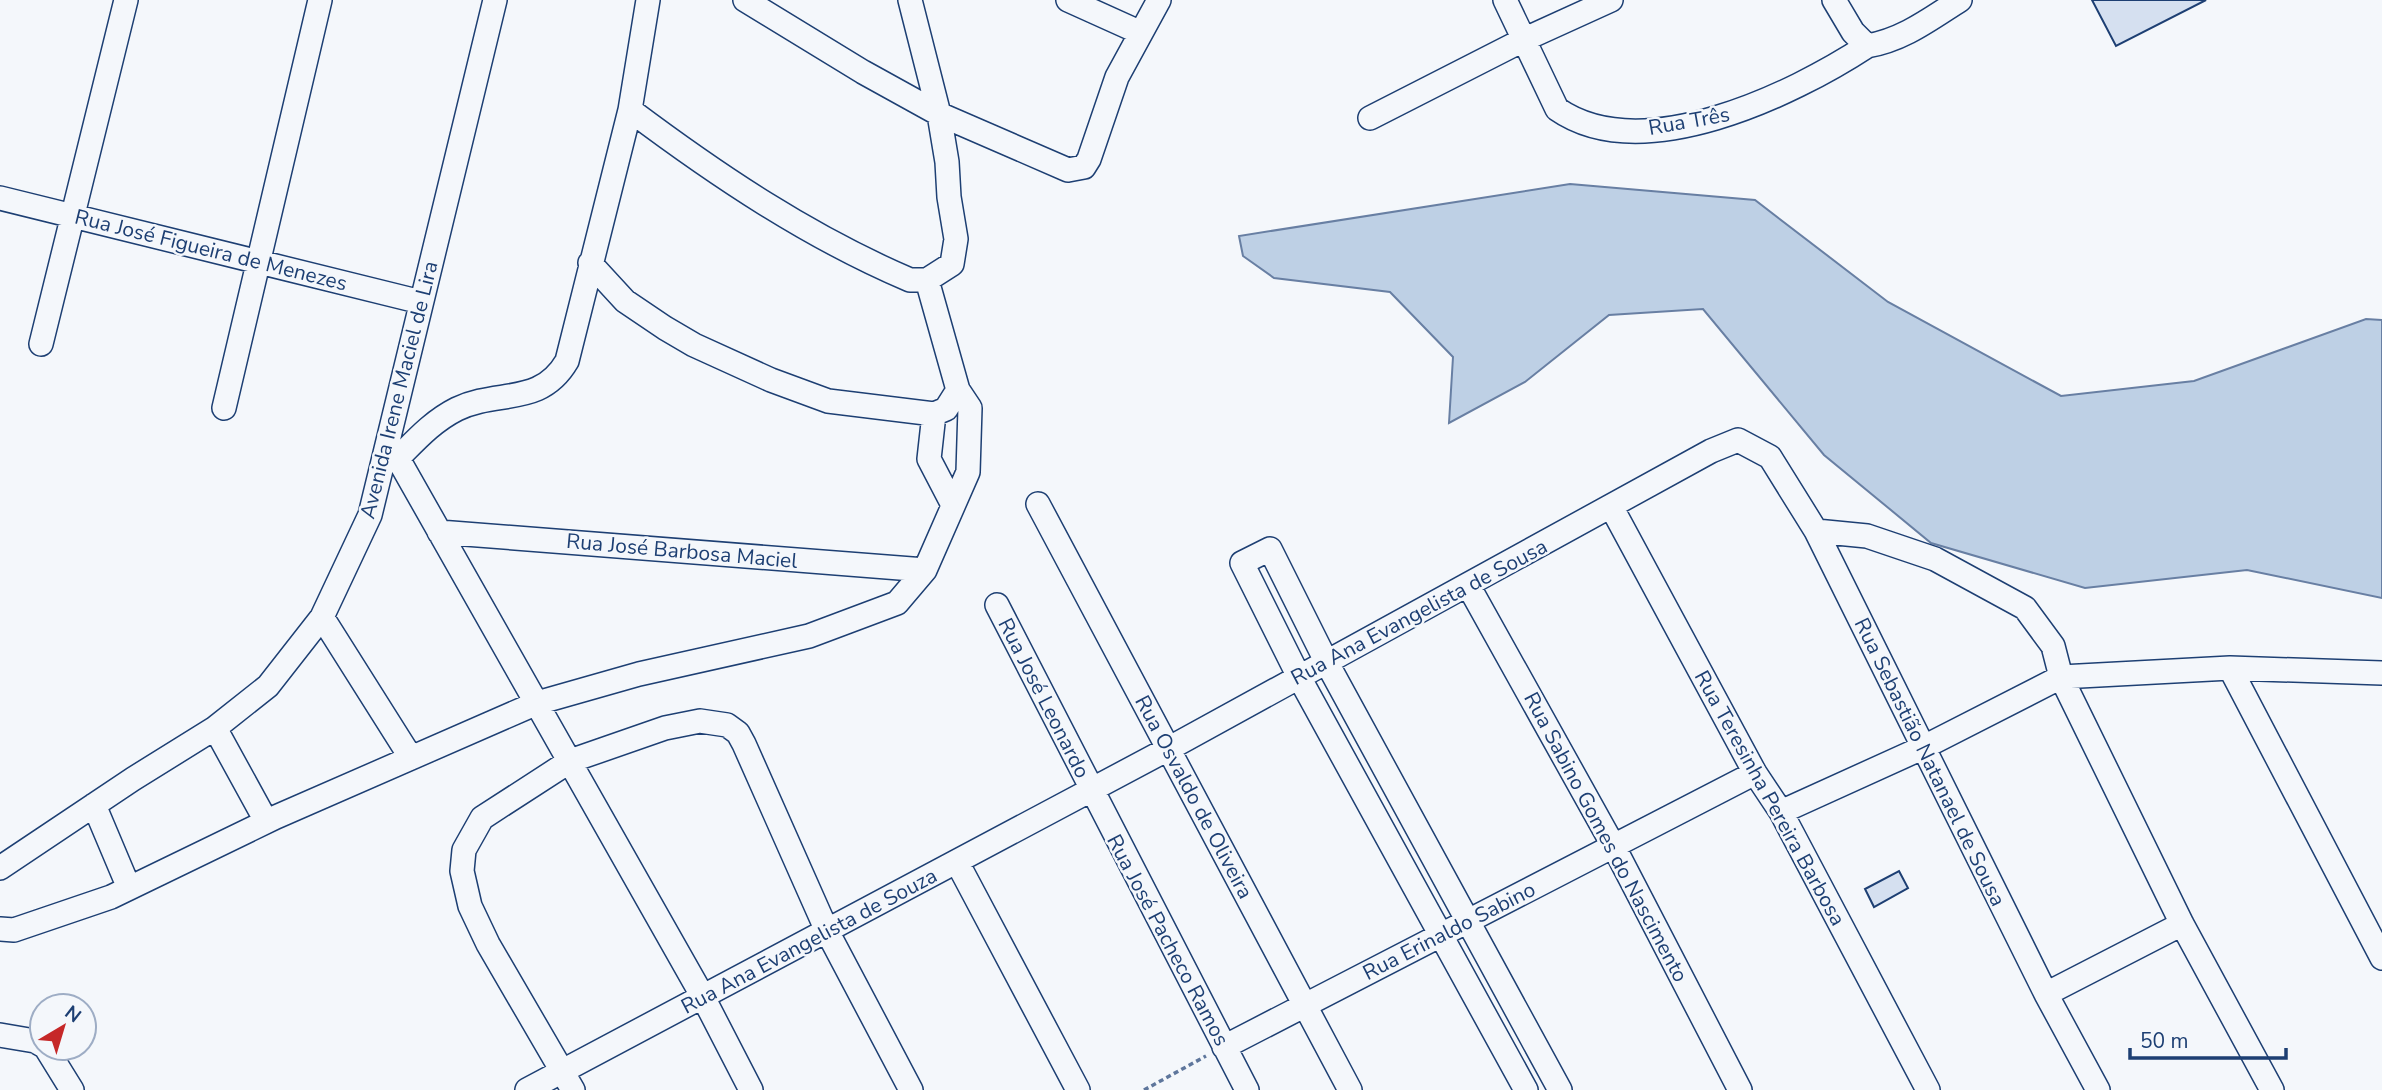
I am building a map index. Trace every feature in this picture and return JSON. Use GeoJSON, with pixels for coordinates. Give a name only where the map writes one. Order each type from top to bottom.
{"type":"FeatureCollection","features":[{"type":"Feature","properties":{"kind":"street"},"geometry":{"type":"LineString","coordinates":[[41,344],[125,0]]}},
{"type":"Feature","properties":{"kind":"street"},"geometry":{"type":"LineString","coordinates":[[224,408],[320,0]]}},
{"type":"Feature","properties":{"kind":"street","name":"Avenida Irene Maciel de Lira"},"geometry":{"type":"LineString","coordinates":[[0,868],[215,728],[268,686],[322,617],[370,514],[393,449],[422,302],[495,0]]}},
{"type":"Feature","properties":{"kind":"street"},"geometry":{"type":"LineString","coordinates":[[648,0],[630,110],[590,262],[573,343],[560,374],[539,390],[484,399],[457,409],[393,449],[703,998],[751,1090]]}},
{"type":"Feature","properties":{"kind":"street"},"geometry":{"type":"LineString","coordinates":[[745,0],[863,72],[939,114],[1068,170],[1078,169],[1088,159],[1116,77],[1139,32],[1160,0]]}},
{"type":"Feature","properties":{"kind":"street"},"geometry":{"type":"LineString","coordinates":[[630,110],[696,159],[806,230],[910,280],[927,280],[952,264],[957,239],[939,114],[910,0]]}},
{"type":"Feature","properties":{"kind":"street"},"geometry":{"type":"LineString","coordinates":[[1068,0],[1139,32]]}},
{"type":"Feature","properties":{"kind":"street","name":"Rua Três"},"geometry":{"type":"LineString","coordinates":[[1504,0],[1557,109],[1573,120],[1618,130],[1716,120],[1749,109],[1867,46],[1886,43],[1905,35],[1960,0]]}},
{"type":"Feature","properties":{"kind":"street"},"geometry":{"type":"LineString","coordinates":[[1370,118],[1523,40],[1611,0]]}},
{"type":"Feature","properties":{"kind":"street"},"geometry":{"type":"LineString","coordinates":[[1833,0],[1853,32],[1867,46]]}},
{"type":"Feature","properties":{"kind":"street","name":"Rua José Figueira de Menezes"},"geometry":{"type":"LineString","coordinates":[[0,198],[422,302]]}},
{"type":"Feature","properties":{"kind":"street"},"geometry":{"type":"LineString","coordinates":[[590,262],[625,301],[694,345],[772,380],[828,401],[934,414],[946,409],[958,390]]}},
{"type":"Feature","properties":{"kind":"street"},"geometry":{"type":"LineString","coordinates":[[0,929],[13,930],[129,888],[266,821],[537,703],[639,674],[809,636],[897,603],[925,570],[968,472],[970,408],[958,390],[927,280]]}},
{"type":"Feature","properties":{"kind":"street"},"geometry":{"type":"LineString","coordinates":[[934,414],[929,459],[953,505]]}},
{"type":"Feature","properties":{"kind":"street","name":"Rua Ana Evangelista de Sousa"},"geometry":{"type":"LineString","coordinates":[[1090,790],[1612,508],[1711,451],[1738,440],[1750,443]]}},
{"type":"Feature","properties":{"kind":"street","name":"Rua Sebastião Natanael de Sousa"},"geometry":{"type":"LineString","coordinates":[[1750,443],[1770,457],[1816,531],[2046,994],[2098,1090]]}},
{"type":"Feature","properties":{"kind":"street","name":"Rua Osvaldo de Oliveira"},"geometry":{"type":"LineString","coordinates":[[1038,504],[1350,1090]]}},
{"type":"Feature","properties":{"kind":"street","name":"Rua Teresinha Pereira Barbosa"},"geometry":{"type":"LineString","coordinates":[[1612,508],[1755,773],[1781,812],[1928,1090]]}},
{"type":"Feature","properties":{"kind":"street"},"geometry":{"type":"LineString","coordinates":[[1816,531],[1867,536],[1935,559],[2025,608],[2042,627],[2053,646],[2061,677],[2182,924],[2272,1090]]}},
{"type":"Feature","properties":{"kind":"street","name":"Rua José Barbosa Maciel"},"geometry":{"type":"LineString","coordinates":[[439,532],[925,570]]}},
{"type":"Feature","properties":{"kind":"street"},"geometry":{"type":"LineString","coordinates":[[1526,1090],[1299,677],[1242,563],[1270,549],[1327,663],[1560,1090]]}},
{"type":"Feature","properties":{"kind":"street","name":"Rua Sabino Gomes do Nascimento"},"geometry":{"type":"LineString","coordinates":[[1468,585],[1614,847],[1740,1090]]}},
{"type":"Feature","properties":{"kind":"street","name":"Rua José Leonardo"},"geometry":{"type":"LineString","coordinates":[[997,605],[1090,790]]}},
{"type":"Feature","properties":{"kind":"street"},"geometry":{"type":"LineString","coordinates":[[322,617],[411,758]]}},
{"type":"Feature","properties":{"kind":"street"},"geometry":{"type":"LineString","coordinates":[[2230,668],[2382,958]]}},
{"type":"Feature","properties":{"kind":"street"},"geometry":{"type":"LineString","coordinates":[[1781,812],[1922,748],[2061,677],[2230,668],[2382,673]]}},
{"type":"Feature","properties":{"kind":"street"},"geometry":{"type":"LineString","coordinates":[[568,1081],[488,944],[470,906],[462,871],[464,850],[482,818],[570,761],[664,728],[700,721],[727,725],[738,733],[827,931],[911,1090]]}},
{"type":"Feature","properties":{"kind":"street"},"geometry":{"type":"LineString","coordinates":[[215,728],[266,821]]}},
{"type":"Feature","properties":{"kind":"street","name":"Rua Erinaldo Sabino"},"geometry":{"type":"LineString","coordinates":[[1224,1047],[1755,773]]}},
{"type":"Feature","properties":{"kind":"street","name":"Rua Ana Evangelista de Souza"},"geometry":{"type":"LineString","coordinates":[[527,1090],[568,1081],[703,998],[1090,790]]}},
{"type":"Feature","properties":{"kind":"street","name":"Rua José Pacheco Ramos"},"geometry":{"type":"LineString","coordinates":[[1090,790],[1247,1090]]}},
{"type":"Feature","properties":{"kind":"street"},"geometry":{"type":"LineString","coordinates":[[94,805],[129,888]]}},
{"type":"Feature","properties":{"kind":"street"},"geometry":{"type":"LineString","coordinates":[[957,862],[1078,1090]]}},
{"type":"Feature","properties":{"kind":"street"},"geometry":{"type":"LineString","coordinates":[[2046,994],[2182,924]]}},
{"type":"Feature","properties":{"kind":"street"},"geometry":{"type":"LineString","coordinates":[[0,1035],[28,1040]]}},
{"type":"Feature","properties":{"kind":"street"},"geometry":{"type":"LineString","coordinates":[[54,1062],[72,1090]]}},
{"type":"Feature","properties":{"kind":"path"},"geometry":{"type":"LineString","coordinates":[[1144,1090],[1224,1047]]}},
{"type":"Feature","properties":{"kind":"water"},"geometry":{"type":"Polygon","coordinates":[[[1570,184],[1755,200],[1888,302],[2061,396],[2194,381],[2366,319],[2382,320],[2382,598],[2247,570],[2085,588],[1931,543],[1824,455],[1703,309],[1609,315],[1525,382],[1449,423],[1453,357],[1390,292],[1274,278],[1243,256],[1239,236],[1570,184]]]}},
{"type":"Feature","properties":{"kind":"building"},"geometry":{"type":"Polygon","coordinates":[[[2092,0],[2206,0],[2116,46],[2092,0]]]}},
{"type":"Feature","properties":{"kind":"building"},"geometry":{"type":"Polygon","coordinates":[[[1899,871],[1908,888],[1874,907],[1865,889],[1899,871]]]}}]}
